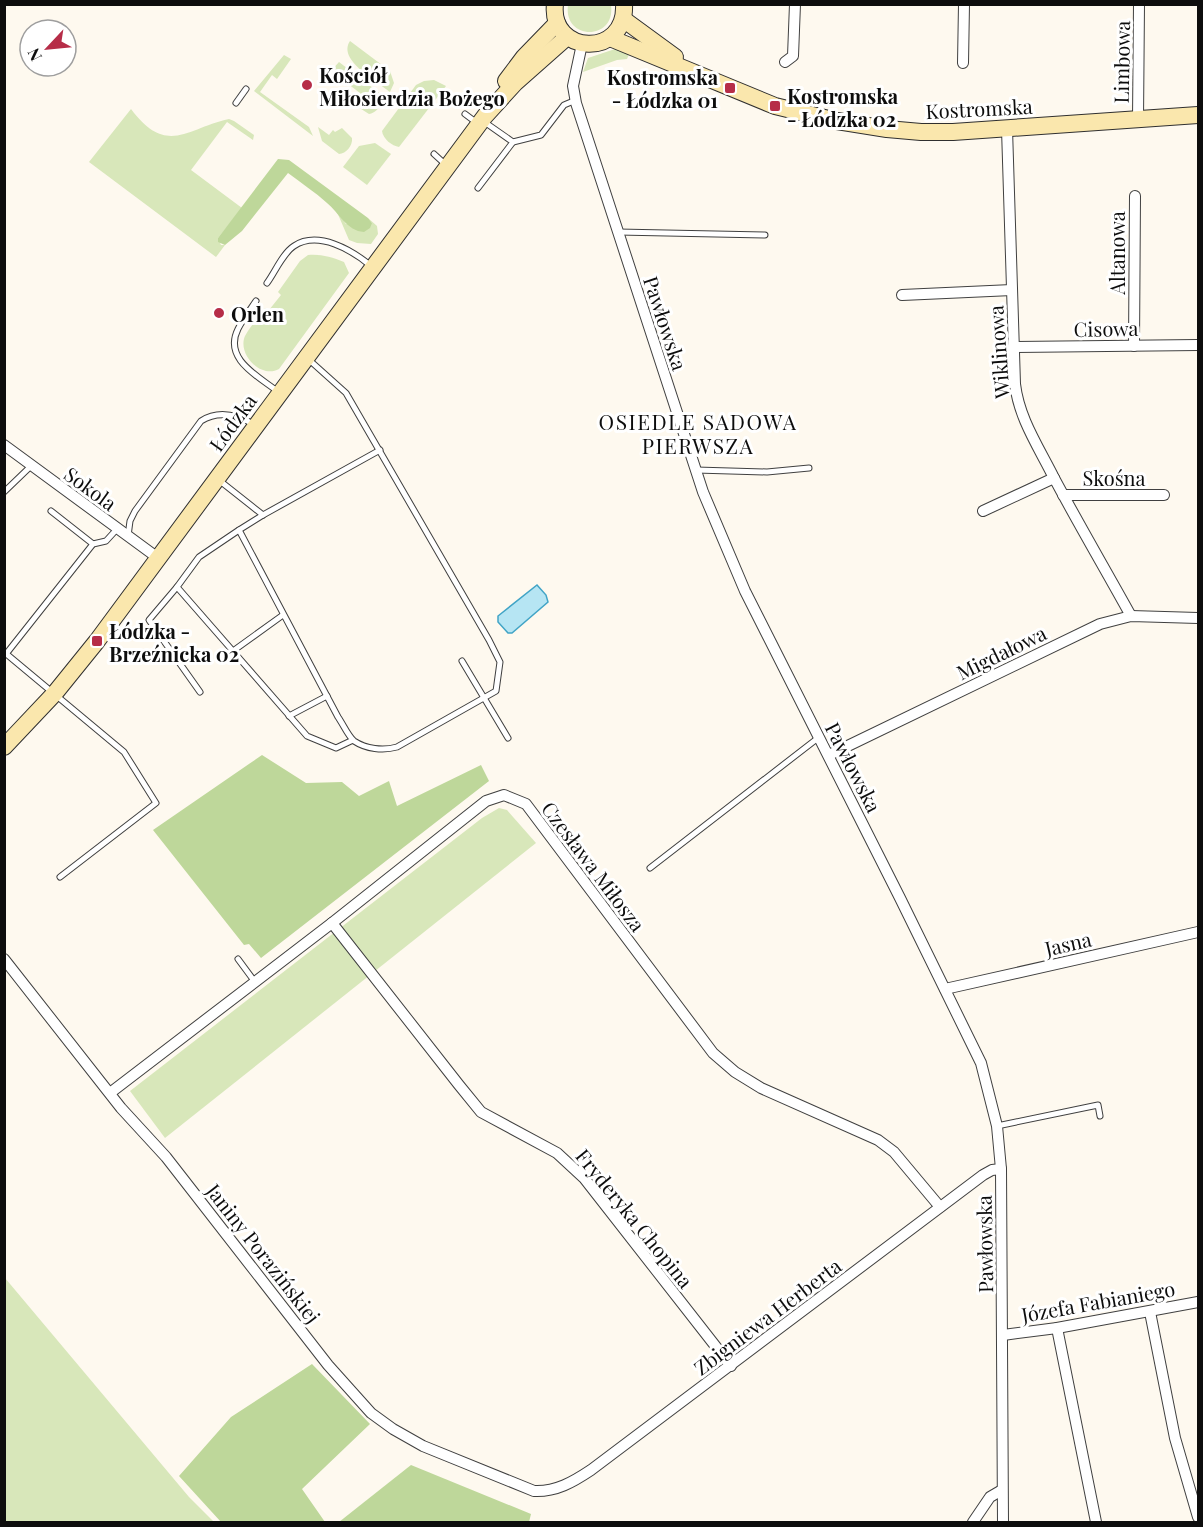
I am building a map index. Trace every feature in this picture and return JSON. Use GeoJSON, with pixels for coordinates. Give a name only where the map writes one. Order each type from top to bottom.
{"type":"FeatureCollection","features":[{"type":"Feature","properties":{"kind":"main road"},"geometry":{"type":"LineString","coordinates":[[555,4],[557,23],[575,40],[593,45],[610,38],[620,27],[624,12]]}},
{"type":"Feature","properties":{"kind":"main road","name":"Kostromska"},"geometry":{"type":"LineString","coordinates":[[624,12],[698,73]]}},
{"type":"Feature","properties":{"kind":"main road","name":"Łódzka"},"geometry":{"type":"LineString","coordinates":[[4,747],[55,693],[158,558],[447,166],[477,118],[518,66],[557,23]]}},
{"type":"Feature","properties":{"kind":"main road","name":"Kostromska"},"geometry":{"type":"LineString","coordinates":[[610,38],[775,106],[837,121],[921,132],[1006,129],[1198,115]]}},
{"type":"Feature","properties":{"kind":"main road","name":"Łódzka"},"geometry":{"type":"LineString","coordinates":[[477,118],[515,83],[575,40]]}},
{"type":"Feature","properties":{"kind":"street"},"geometry":{"type":"LineString","coordinates":[[785,62],[793,56],[795,4]]}},
{"type":"Feature","properties":{"kind":"street"},"geometry":{"type":"LineString","coordinates":[[963,63],[964,4]]}},
{"type":"Feature","properties":{"kind":"street","name":"Limbowa"},"geometry":{"type":"LineString","coordinates":[[1138,119],[1139,4]]}},
{"type":"Feature","properties":{"kind":"street","name":"Pawłowska"},"geometry":{"type":"LineString","coordinates":[[575,40],[573,86],[576,100],[696,470],[745,591],[981,1063],[997,1126],[1001,1169],[1003,1522]]}},
{"type":"Feature","properties":{"kind":"street","name":"Wiklinowa"},"geometry":{"type":"LineString","coordinates":[[1006,129],[1017,403],[1063,495],[1131,616]]}},
{"type":"Feature","properties":{"kind":"street","name":"Altanowa"},"geometry":{"type":"LineString","coordinates":[[1134,346],[1135,196]]}},
{"type":"Feature","properties":{"kind":"street"},"geometry":{"type":"LineString","coordinates":[[902,295],[1012,290]]}},
{"type":"Feature","properties":{"kind":"street","name":"Cisowa"},"geometry":{"type":"LineString","coordinates":[[1014,347],[1198,345]]}},
{"type":"Feature","properties":{"kind":"street","name":"Sokola"},"geometry":{"type":"LineString","coordinates":[[4,445],[158,558]]}},
{"type":"Feature","properties":{"kind":"street"},"geometry":{"type":"LineString","coordinates":[[983,511],[1054,477]]}},
{"type":"Feature","properties":{"kind":"street","name":"Skośna"},"geometry":{"type":"LineString","coordinates":[[1063,495],[1164,495]]}},
{"type":"Feature","properties":{"kind":"street","name":"Migdałowa"},"geometry":{"type":"LineString","coordinates":[[829,755],[1100,624],[1131,616],[1198,618]]}},
{"type":"Feature","properties":{"kind":"street","name":"Czesława Miłosza"},"geometry":{"type":"LineString","coordinates":[[110,1093],[486,801],[504,795],[526,804],[713,1053],[735,1072],[761,1088],[878,1140],[894,1152],[940,1207]]}},
{"type":"Feature","properties":{"kind":"street","name":"Fryderyka Chopina"},"geometry":{"type":"LineString","coordinates":[[332,922],[481,1112],[557,1153],[584,1178],[731,1366]]}},
{"type":"Feature","properties":{"kind":"street","name":"Jasna"},"geometry":{"type":"LineString","coordinates":[[945,989],[1198,932]]}},
{"type":"Feature","properties":{"kind":"street","name":"Janiny Porazińskiej"},"geometry":{"type":"LineString","coordinates":[[4,959],[121,1108],[166,1157],[328,1365],[371,1413],[423,1446],[524,1488],[534,1491],[552,1490]]}},
{"type":"Feature","properties":{"kind":"street","name":"Zbigniewa Herberta"},"geometry":{"type":"LineString","coordinates":[[552,1490],[591,1470],[988,1171],[1001,1169]]}},
{"type":"Feature","properties":{"kind":"street","name":"Józefa Fabianiego"},"geometry":{"type":"LineString","coordinates":[[1003,1335],[1057,1328],[1198,1302]]}},
{"type":"Feature","properties":{"kind":"street"},"geometry":{"type":"LineString","coordinates":[[1150,1312],[1175,1438],[1198,1518],[1195,1522]]}},
{"type":"Feature","properties":{"kind":"street"},"geometry":{"type":"LineString","coordinates":[[1057,1328],[1096,1522]]}},
{"type":"Feature","properties":{"kind":"street"},"geometry":{"type":"LineString","coordinates":[[973,1522],[990,1497],[1002,1490]]}},
{"type":"Feature","properties":{"kind":"lane"},"geometry":{"type":"LineString","coordinates":[[236,103],[246,89]]}},
{"type":"Feature","properties":{"kind":"lane"},"geometry":{"type":"LineString","coordinates":[[478,188],[513,142],[541,135],[564,105],[576,100]]}},
{"type":"Feature","properties":{"kind":"lane"},"geometry":{"type":"LineString","coordinates":[[477,118],[513,142]]}},
{"type":"Feature","properties":{"kind":"lane"},"geometry":{"type":"LineString","coordinates":[[434,154],[447,166]]}},
{"type":"Feature","properties":{"kind":"lane"},"geometry":{"type":"LineString","coordinates":[[618,232],[765,235]]}},
{"type":"Feature","properties":{"kind":"lane"},"geometry":{"type":"LineString","coordinates":[[267,283],[292,247],[304,241],[318,240],[332,244],[360,258],[372,267]]}},
{"type":"Feature","properties":{"kind":"lane"},"geometry":{"type":"LineString","coordinates":[[256,301],[238,329],[234,338],[234,349],[244,366],[280,393]]}},
{"type":"Feature","properties":{"kind":"lane"},"geometry":{"type":"LineString","coordinates":[[239,530],[283,615],[353,740],[381,749],[397,747],[496,691],[500,662],[380,450],[346,393],[306,357]]}},
{"type":"Feature","properties":{"kind":"lane"},"geometry":{"type":"LineString","coordinates":[[128,536],[130,521],[135,511],[201,422],[221,414],[245,419],[256,425]]}},
{"type":"Feature","properties":{"kind":"lane"},"geometry":{"type":"LineString","coordinates":[[200,692],[149,620],[199,557],[263,515],[380,450]]}},
{"type":"Feature","properties":{"kind":"lane"},"geometry":{"type":"LineString","coordinates":[[4,492],[31,466]]}},
{"type":"Feature","properties":{"kind":"lane"},"geometry":{"type":"LineString","coordinates":[[696,470],[767,472],[809,468]]}},
{"type":"Feature","properties":{"kind":"lane"},"geometry":{"type":"LineString","coordinates":[[217,478],[263,515]]}},
{"type":"Feature","properties":{"kind":"lane"},"geometry":{"type":"LineString","coordinates":[[51,511],[93,544]]}},
{"type":"Feature","properties":{"kind":"lane"},"geometry":{"type":"LineString","coordinates":[[60,878],[156,803],[124,752],[5,653],[93,544],[106,541],[117,529]]}},
{"type":"Feature","properties":{"kind":"lane"},"geometry":{"type":"LineString","coordinates":[[177,587],[307,736],[336,748],[353,740]]}},
{"type":"Feature","properties":{"kind":"lane"},"geometry":{"type":"LineString","coordinates":[[233,651],[283,615]]}},
{"type":"Feature","properties":{"kind":"lane"},"geometry":{"type":"LineString","coordinates":[[462,661],[508,738]]}},
{"type":"Feature","properties":{"kind":"lane"},"geometry":{"type":"LineString","coordinates":[[290,716],[327,696]]}},
{"type":"Feature","properties":{"kind":"lane"},"geometry":{"type":"LineString","coordinates":[[650,868],[819,737]]}},
{"type":"Feature","properties":{"kind":"lane"},"geometry":{"type":"LineString","coordinates":[[238,959],[255,982]]}},
{"type":"Feature","properties":{"kind":"lane"},"geometry":{"type":"LineString","coordinates":[[997,1126],[1098,1106],[1101,1116]]}},
{"type":"Feature","properties":{"kind":"green space"},"geometry":{"type":"Polygon","coordinates":[[[568,5],[611,5],[610,17],[606,25],[598,30],[589,32],[581,30],[573,25],[569,17],[568,5]]]}},
{"type":"Feature","properties":{"kind":"green space"},"geometry":{"type":"Polygon","coordinates":[[[350,41],[390,71],[394,83],[390,92],[354,63],[347,48],[350,41]]]}},
{"type":"Feature","properties":{"kind":"green space"},"geometry":{"type":"Polygon","coordinates":[[[618,48],[630,52],[627,59],[617,60],[583,72],[588,58],[618,48]]]}},
{"type":"Feature","properties":{"kind":"green space"},"geometry":{"type":"Polygon","coordinates":[[[284,55],[291,59],[277,79],[272,75],[260,92],[309,127],[313,136],[254,91],[284,55]]]}},
{"type":"Feature","properties":{"kind":"green space"},"geometry":{"type":"Polygon","coordinates":[[[339,62],[382,95],[381,104],[375,112],[369,114],[358,107],[359,99],[356,98],[360,93],[331,71],[339,62]]]}},
{"type":"Feature","properties":{"kind":"green space"},"geometry":{"type":"Polygon","coordinates":[[[434,80],[446,86],[399,147],[391,144],[382,131],[416,85],[434,80]]]}},
{"type":"Feature","properties":{"kind":"green space"},"geometry":{"type":"Polygon","coordinates":[[[131,109],[144,124],[167,136],[189,132],[229,119],[254,135],[253,140],[227,122],[191,170],[242,208],[218,238],[221,245],[225,245],[216,257],[89,162],[131,109]]]}},
{"type":"Feature","properties":{"kind":"green space"},"geometry":{"type":"Polygon","coordinates":[[[318,127],[329,135],[333,130],[335,132],[342,128],[352,138],[350,146],[339,154],[322,141],[318,127]]]}},
{"type":"Feature","properties":{"kind":"green space"},"geometry":{"type":"Polygon","coordinates":[[[375,143],[391,154],[367,185],[343,167],[359,146],[375,143]]]}},
{"type":"Feature","properties":{"kind":"green space"},"geometry":{"type":"Polygon","coordinates":[[[278,159],[289,160],[368,218],[372,223],[370,228],[364,232],[353,228],[322,199],[288,173],[242,231],[225,245],[218,242],[218,238],[278,159]]]}},
{"type":"Feature","properties":{"kind":"green space"},"geometry":{"type":"Polygon","coordinates":[[[337,212],[346,224],[372,223],[368,218],[377,226],[378,234],[371,244],[349,240],[337,212]]]}},
{"type":"Feature","properties":{"kind":"green space"},"geometry":{"type":"Polygon","coordinates":[[[308,255],[326,256],[344,262],[349,273],[279,369],[265,371],[258,368],[247,357],[243,343],[245,336],[265,308],[269,310],[281,295],[278,292],[300,261],[308,255]]]}},
{"type":"Feature","properties":{"kind":"green space"},"geometry":{"type":"Polygon","coordinates":[[[262,755],[306,783],[342,782],[359,796],[389,781],[397,806],[481,765],[489,781],[261,958],[249,944],[244,945],[153,830],[262,755]]]}},
{"type":"Feature","properties":{"kind":"green space"},"geometry":{"type":"Polygon","coordinates":[[[499,808],[507,810],[536,843],[165,1138],[130,1091],[482,818],[499,808]]]}},
{"type":"Feature","properties":{"kind":"green space"},"geometry":{"type":"Polygon","coordinates":[[[5,1278],[189,1497],[214,1522],[5,1522],[5,1278]]]}},
{"type":"Feature","properties":{"kind":"green space"},"geometry":{"type":"Polygon","coordinates":[[[312,1364],[370,1424],[302,1489],[325,1522],[221,1522],[179,1476],[231,1417],[312,1364]]]}},
{"type":"Feature","properties":{"kind":"green space"},"geometry":{"type":"Polygon","coordinates":[[[411,1465],[531,1514],[529,1522],[339,1522],[411,1465]]]}},
{"type":"Feature","properties":{"kind":"water"},"geometry":{"type":"Polygon","coordinates":[[[537,585],[546,595],[548,602],[512,633],[508,633],[498,622],[498,616],[537,585]]]}},
{"type":"Feature","properties":{"kind":"place","name":"Kościół Miłosierdzia Bożego"},"geometry":{"type":"Point","coordinates":[307,85]}},
{"type":"Feature","properties":{"kind":"place","name":"Kostromska - Łódzka 01"},"geometry":{"type":"Point","coordinates":[730,88]}},
{"type":"Feature","properties":{"kind":"place","name":"Kostromska - Łódzka 02"},"geometry":{"type":"Point","coordinates":[775,106]}},
{"type":"Feature","properties":{"kind":"place","name":"Orlen"},"geometry":{"type":"Point","coordinates":[219,313]}},
{"type":"Feature","properties":{"kind":"place","name":"Łódzka - Brzeźnicka 02"},"geometry":{"type":"Point","coordinates":[97,641]}},
{"type":"Feature","properties":{"kind":"district","name":"OSIEDLE SADOWA PIERWSZA"},"geometry":{"type":"Point","coordinates":[698,433]}}]}
